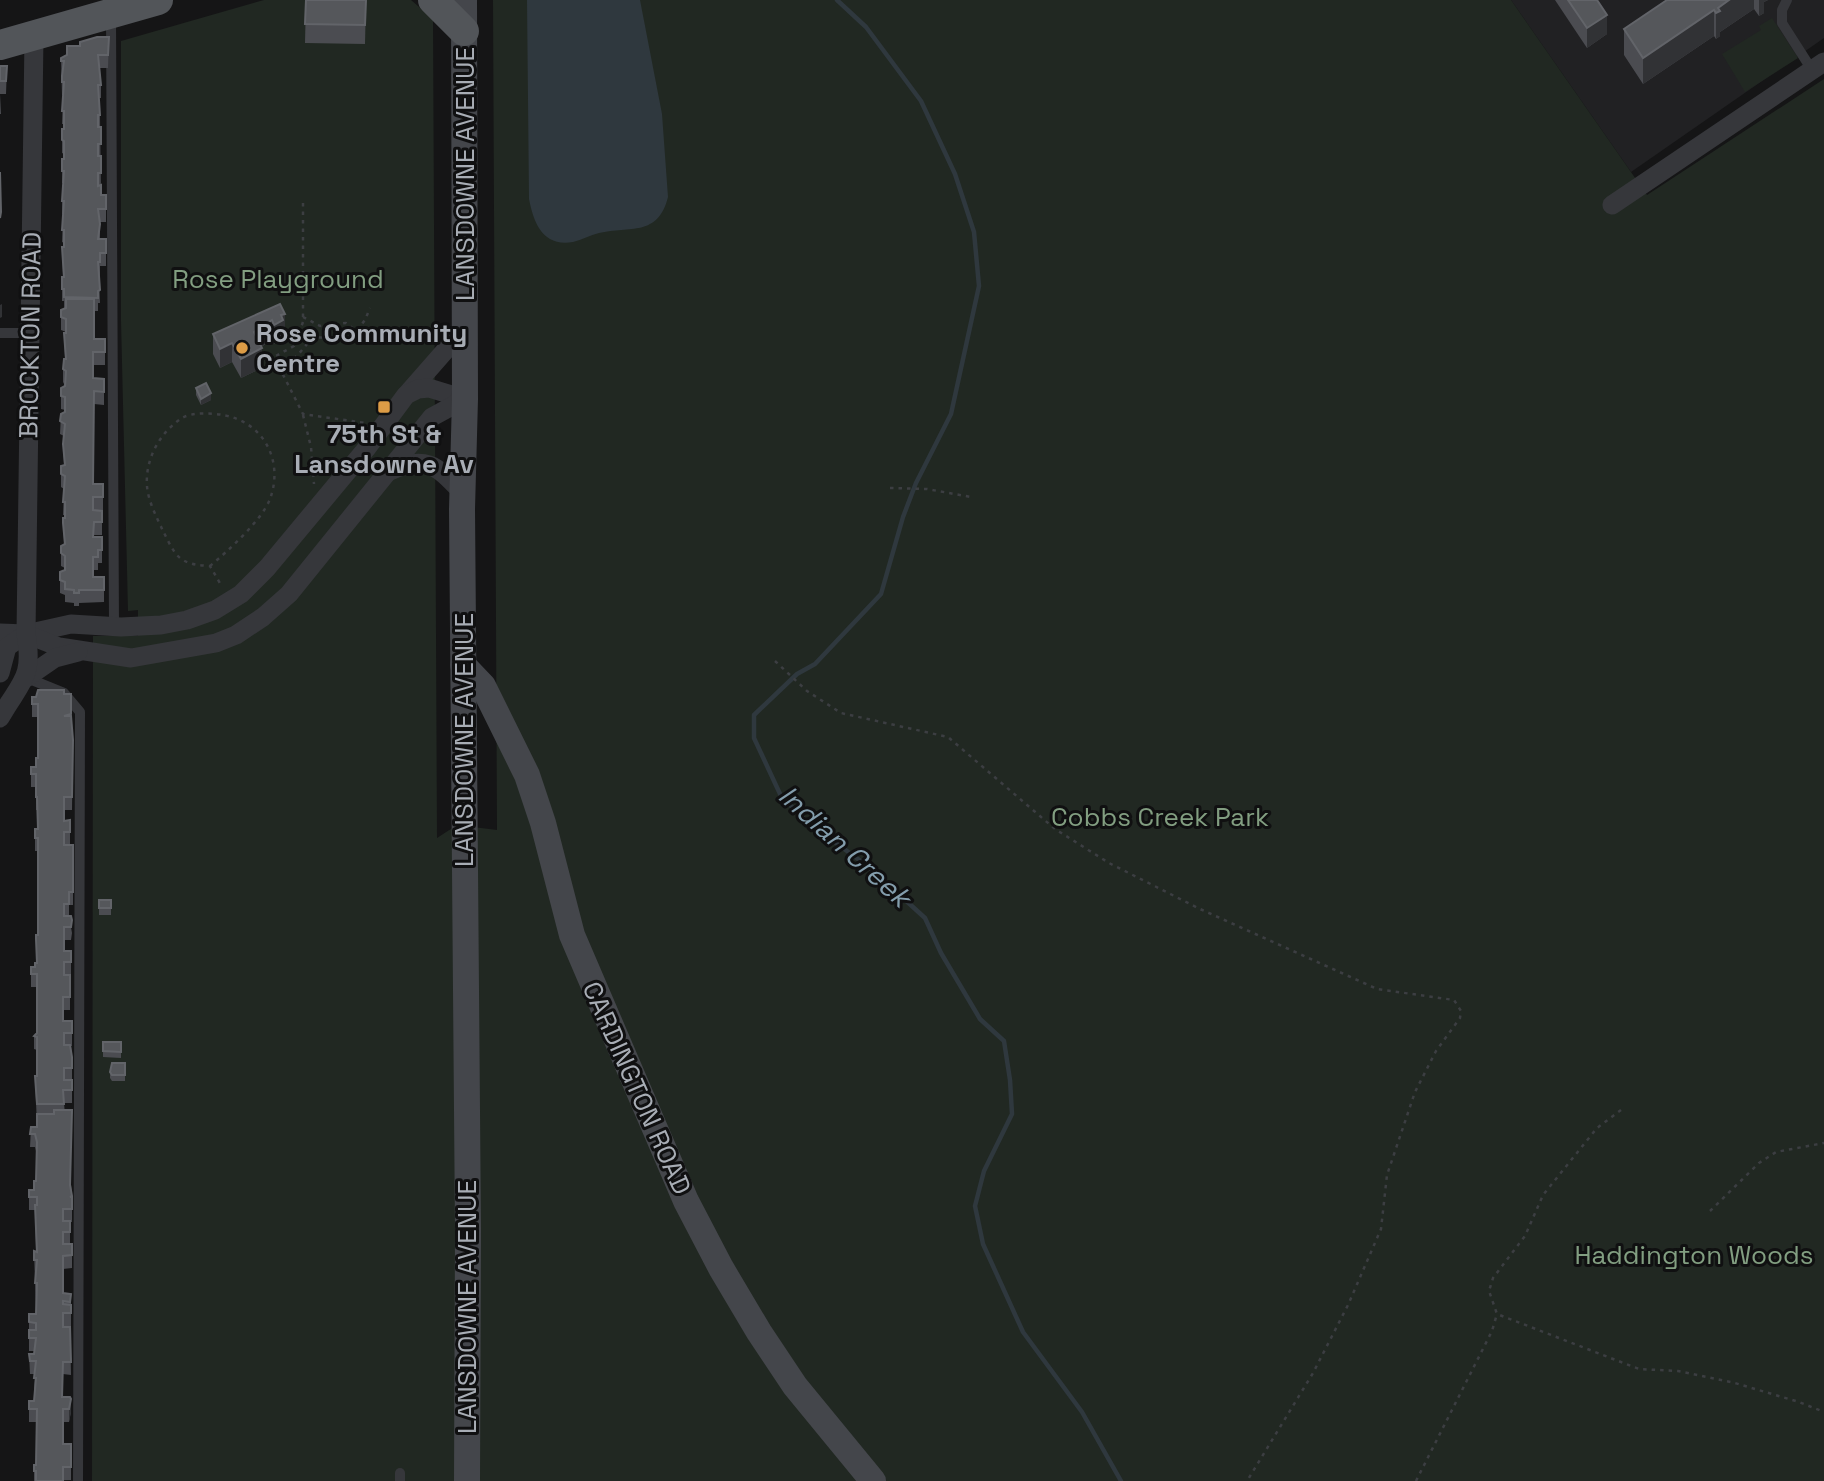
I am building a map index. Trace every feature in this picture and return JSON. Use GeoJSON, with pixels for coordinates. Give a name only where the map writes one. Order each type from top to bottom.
{"type":"FeatureCollection","features":[{"type":"Feature","properties":{"kind":"main road"},"geometry":{"type":"LineString","coordinates":[[0,45],[158,0]]}},
{"type":"Feature","properties":{"kind":"main road"},"geometry":{"type":"LineString","coordinates":[[433,0],[464,31]]}},
{"type":"Feature","properties":{"kind":"main road","name":"LANSDOWNE AVENUE"},"geometry":{"type":"LineString","coordinates":[[464,0],[465,399],[462,492],[468,1230],[467,1481]]}},
{"type":"Feature","properties":{"kind":"main road","name":"CARDINGTON ROAD"},"geometry":{"type":"LineString","coordinates":[[463,665],[483,686],[527,775],[543,823],[572,935],[686,1201],[721,1268],[795,1386],[873,1481]]}},
{"type":"Feature","properties":{"kind":"street","name":"BROCKTON ROAD"},"geometry":{"type":"LineString","coordinates":[[26,678],[29,652],[26,634],[34,36]]}},
{"type":"Feature","properties":{"kind":"street"},"geometry":{"type":"LineString","coordinates":[[1612,205],[1818,66]]}},
{"type":"Feature","properties":{"kind":"street"},"geometry":{"type":"LineString","coordinates":[[0,633],[26,634],[71,624],[161,625],[187,620],[215,610],[241,594],[267,568],[384,426],[406,395],[465,328]]}},
{"type":"Feature","properties":{"kind":"street"},"geometry":{"type":"LineString","coordinates":[[406,395],[418,389],[429,388],[465,399]]}},
{"type":"Feature","properties":{"kind":"street"},"geometry":{"type":"LineString","coordinates":[[26,634],[59,647],[131,658],[216,643],[236,635],[263,617],[289,593],[432,417],[465,399]]}},
{"type":"Feature","properties":{"kind":"street"},"geometry":{"type":"LineString","coordinates":[[384,474],[407,463],[423,464],[439,468],[462,492]]}},
{"type":"Feature","properties":{"kind":"street"},"geometry":{"type":"LineString","coordinates":[[0,674],[7,647],[26,634]]}},
{"type":"Feature","properties":{"kind":"street"},"geometry":{"type":"LineString","coordinates":[[0,718],[26,678],[55,659],[83,651]]}},
{"type":"Feature","properties":{"kind":"lane"},"geometry":{"type":"LineString","coordinates":[[1787,0],[1782,10],[1782,23],[1818,66]]}},
{"type":"Feature","properties":{"kind":"lane"},"geometry":{"type":"LineString","coordinates":[[111,13],[114,626]]}},
{"type":"Feature","properties":{"kind":"lane"},"geometry":{"type":"LineString","coordinates":[[0,333],[30,333]]}},
{"type":"Feature","properties":{"kind":"lane"},"geometry":{"type":"LineString","coordinates":[[26,678],[64,693],[80,712],[78,1481]]}},
{"type":"Feature","properties":{"kind":"path"},"geometry":{"type":"LineString","coordinates":[[303,203],[303,317],[294,346],[274,357],[303,414],[311,447],[316,509]]}},
{"type":"Feature","properties":{"kind":"path"},"geometry":{"type":"LineString","coordinates":[[357,330],[370,308]]}},
{"type":"Feature","properties":{"kind":"path"},"geometry":{"type":"LineString","coordinates":[[303,317],[320,326],[346,323],[364,337]]}},
{"type":"Feature","properties":{"kind":"path"},"geometry":{"type":"LineString","coordinates":[[279,367],[296,356],[312,338],[328,337],[329,326]]}},
{"type":"Feature","properties":{"kind":"path"},"geometry":{"type":"LineString","coordinates":[[210,413],[231,416],[252,426],[269,444],[275,472],[270,500],[237,544],[210,566],[193,565],[181,558],[172,548],[157,518],[147,487],[150,455],[167,432],[183,417],[210,413]]}},
{"type":"Feature","properties":{"kind":"path"},"geometry":{"type":"LineString","coordinates":[[303,414],[384,426]]}},
{"type":"Feature","properties":{"kind":"path"},"geometry":{"type":"LineString","coordinates":[[890,488],[927,489],[971,497]]}},
{"type":"Feature","properties":{"kind":"path"},"geometry":{"type":"LineString","coordinates":[[210,566],[230,601]]}},
{"type":"Feature","properties":{"kind":"path"},"geometry":{"type":"LineString","coordinates":[[775,661],[807,691],[841,713],[948,737],[1055,829],[1109,863],[1200,909],[1377,989],[1454,1000],[1459,1006],[1460,1018],[1436,1051],[1415,1092],[1387,1175],[1381,1229],[1348,1305],[1313,1373],[1247,1481]]}},
{"type":"Feature","properties":{"kind":"path"},"geometry":{"type":"LineString","coordinates":[[1416,1481],[1492,1331],[1497,1314],[1489,1291],[1493,1278],[1525,1236],[1543,1195],[1597,1128],[1621,1110]]}},
{"type":"Feature","properties":{"kind":"path"},"geometry":{"type":"LineString","coordinates":[[1710,1211],[1759,1163],[1776,1152],[1824,1143]]}},
{"type":"Feature","properties":{"kind":"path"},"geometry":{"type":"LineString","coordinates":[[1497,1314],[1639,1369],[1678,1371],[1735,1383],[1824,1412]]}},
{"type":"Feature","properties":{"kind":"shaded area"},"geometry":{"type":"Polygon","coordinates":[[[527,0],[640,0],[662,114],[668,197],[657,219],[650,224],[563,243],[547,237],[537,225],[529,199],[527,0]]]}},
{"type":"Feature","properties":{"kind":"shaded area"},"geometry":{"type":"Polygon","coordinates":[[[1511,0],[1824,0],[1824,38],[1631,172],[1511,0]]]}},
{"type":"Feature","properties":{"kind":"green space","name":"Cobbs Creek Park"},"geometry":{"type":"Polygon","coordinates":[[[264,0],[411,0],[433,19],[437,838],[457,825],[497,830],[493,0],[1511,0],[1647,195],[1824,79],[1824,1481],[92,1481],[93,636],[138,636],[138,610],[128,611],[121,321],[121,41],[264,0]]]}},
{"type":"Feature","properties":{"kind":"green space"},"geometry":{"type":"Polygon","coordinates":[[[1772,18],[1798,58],[1745,92],[1722,54],[1761,30],[1759,26],[1772,18]]]}},
{"type":"Feature","properties":{"kind":"building"},"geometry":{"type":"Polygon","coordinates":[[[306,0],[366,0],[365,25],[305,24],[306,0]]]}},
{"type":"Feature","properties":{"kind":"building"},"geometry":{"type":"Polygon","coordinates":[[[1568,0],[1597,0],[1607,15],[1587,28],[1568,0]]]}},
{"type":"Feature","properties":{"kind":"building"},"geometry":{"type":"Polygon","coordinates":[[[1667,0],[1729,0],[1718,8],[1720,11],[1716,13],[1714,10],[1643,58],[1624,29],[1667,0]]]}},
{"type":"Feature","properties":{"kind":"building"},"geometry":{"type":"Polygon","coordinates":[[[109,37],[108,55],[98,55],[101,85],[98,85],[98,127],[101,127],[101,144],[98,144],[98,156],[101,156],[101,173],[98,173],[98,186],[101,185],[101,195],[106,195],[106,209],[98,209],[98,239],[106,239],[106,253],[100,253],[98,262],[98,298],[64,297],[64,61],[61,61],[61,58],[67,55],[67,46],[80,46],[80,42],[109,37]]]}},
{"type":"Feature","properties":{"kind":"building"},"geometry":{"type":"Polygon","coordinates":[[[0,66],[7,66],[6,81],[0,81],[0,66]]]}},
{"type":"Feature","properties":{"kind":"building"},"geometry":{"type":"Polygon","coordinates":[[[66,299],[94,299],[94,339],[105,339],[105,352],[93,352],[93,378],[104,379],[104,392],[94,391],[93,484],[103,484],[103,497],[93,497],[93,510],[102,511],[102,522],[94,522],[93,537],[102,537],[102,550],[98,550],[98,557],[93,557],[93,577],[104,577],[104,590],[79,590],[79,593],[65,589],[65,582],[60,580],[60,572],[65,570],[65,556],[61,553],[61,546],[65,544],[65,476],[61,474],[61,466],[65,465],[65,424],[60,421],[61,414],[65,412],[65,397],[61,396],[61,388],[65,386],[66,371],[63,369],[66,359],[66,319],[61,317],[61,310],[66,308],[66,299]]]}},
{"type":"Feature","properties":{"kind":"building"},"geometry":{"type":"Polygon","coordinates":[[[280,304],[285,314],[281,315],[283,320],[274,325],[272,320],[254,332],[262,348],[241,359],[232,343],[220,349],[213,334],[280,304]]]}},
{"type":"Feature","properties":{"kind":"building"},"geometry":{"type":"Polygon","coordinates":[[[206,383],[211,393],[201,399],[196,388],[206,383]]]}},
{"type":"Feature","properties":{"kind":"building"},"geometry":{"type":"Polygon","coordinates":[[[38,690],[64,690],[64,694],[71,694],[71,714],[64,716],[71,716],[73,740],[72,797],[64,797],[64,821],[70,820],[70,832],[64,832],[64,845],[73,845],[73,892],[69,892],[69,904],[64,904],[64,916],[71,916],[72,920],[71,927],[64,927],[64,951],[71,951],[71,962],[64,962],[64,975],[70,975],[70,997],[63,997],[63,1021],[72,1021],[72,1033],[64,1033],[64,1045],[70,1045],[72,1068],[64,1068],[64,1080],[72,1080],[72,1090],[63,1090],[64,1104],[37,1104],[35,1076],[37,974],[31,974],[31,967],[35,967],[37,963],[38,838],[35,838],[35,829],[38,829],[36,774],[31,774],[31,767],[36,767],[38,758],[38,704],[32,704],[32,697],[36,697],[38,690]]]}},
{"type":"Feature","properties":{"kind":"building"},"geometry":{"type":"Polygon","coordinates":[[[99,900],[111,900],[111,908],[99,908],[99,900]]]}},
{"type":"Feature","properties":{"kind":"building"},"geometry":{"type":"Polygon","coordinates":[[[103,1042],[121,1042],[121,1052],[103,1051],[103,1042]]]}},
{"type":"Feature","properties":{"kind":"building"},"geometry":{"type":"Polygon","coordinates":[[[112,1063],[125,1063],[125,1075],[112,1075],[112,1063]]]}},
{"type":"Feature","properties":{"kind":"building"},"geometry":{"type":"Polygon","coordinates":[[[54,1110],[72,1110],[72,1209],[63,1209],[63,1221],[70,1221],[70,1232],[63,1232],[63,1244],[72,1244],[72,1255],[63,1256],[63,1293],[71,1294],[70,1302],[63,1301],[63,1304],[71,1305],[71,1313],[63,1313],[63,1327],[70,1327],[71,1362],[63,1362],[62,1397],[71,1399],[69,1409],[63,1409],[63,1444],[71,1444],[71,1467],[63,1467],[63,1481],[36,1481],[34,1465],[37,1409],[29,1409],[29,1401],[34,1401],[36,1361],[30,1361],[29,1354],[34,1354],[36,1338],[29,1338],[29,1330],[36,1330],[36,1323],[29,1322],[29,1314],[36,1314],[37,1260],[34,1260],[34,1251],[37,1252],[37,1197],[29,1197],[29,1190],[34,1190],[36,1181],[37,1142],[35,1134],[30,1134],[31,1127],[37,1127],[37,1114],[54,1114],[54,1110]]]}},
{"type":"Feature","properties":{"kind":"waterway","name":"Indian Creek"},"geometry":{"type":"LineString","coordinates":[[837,0],[866,27],[921,101],[955,174],[974,232],[979,286],[951,414],[916,483],[903,517],[881,594],[815,664],[797,674],[754,715],[754,738],[781,796],[807,822],[869,867],[925,918],[941,953],[980,1019],[1004,1041],[1012,1114],[984,1171],[975,1206],[983,1244],[1023,1332],[1082,1412],[1121,1481]]}},
{"type":"Feature","properties":{"kind":"place","name":"Rose Community Centre"},"geometry":{"type":"Point","coordinates":[242,348]}},
{"type":"Feature","properties":{"kind":"place","name":"75th St & Lansdowne Av"},"geometry":{"type":"Point","coordinates":[384,407]}},
{"type":"Feature","properties":{"kind":"park label","name":"Rose Playground"},"geometry":{"type":"Point","coordinates":[278,279]}},
{"type":"Feature","properties":{"kind":"park label","name":"Haddington Woods"},"geometry":{"type":"Point","coordinates":[1694,1255]}}]}
